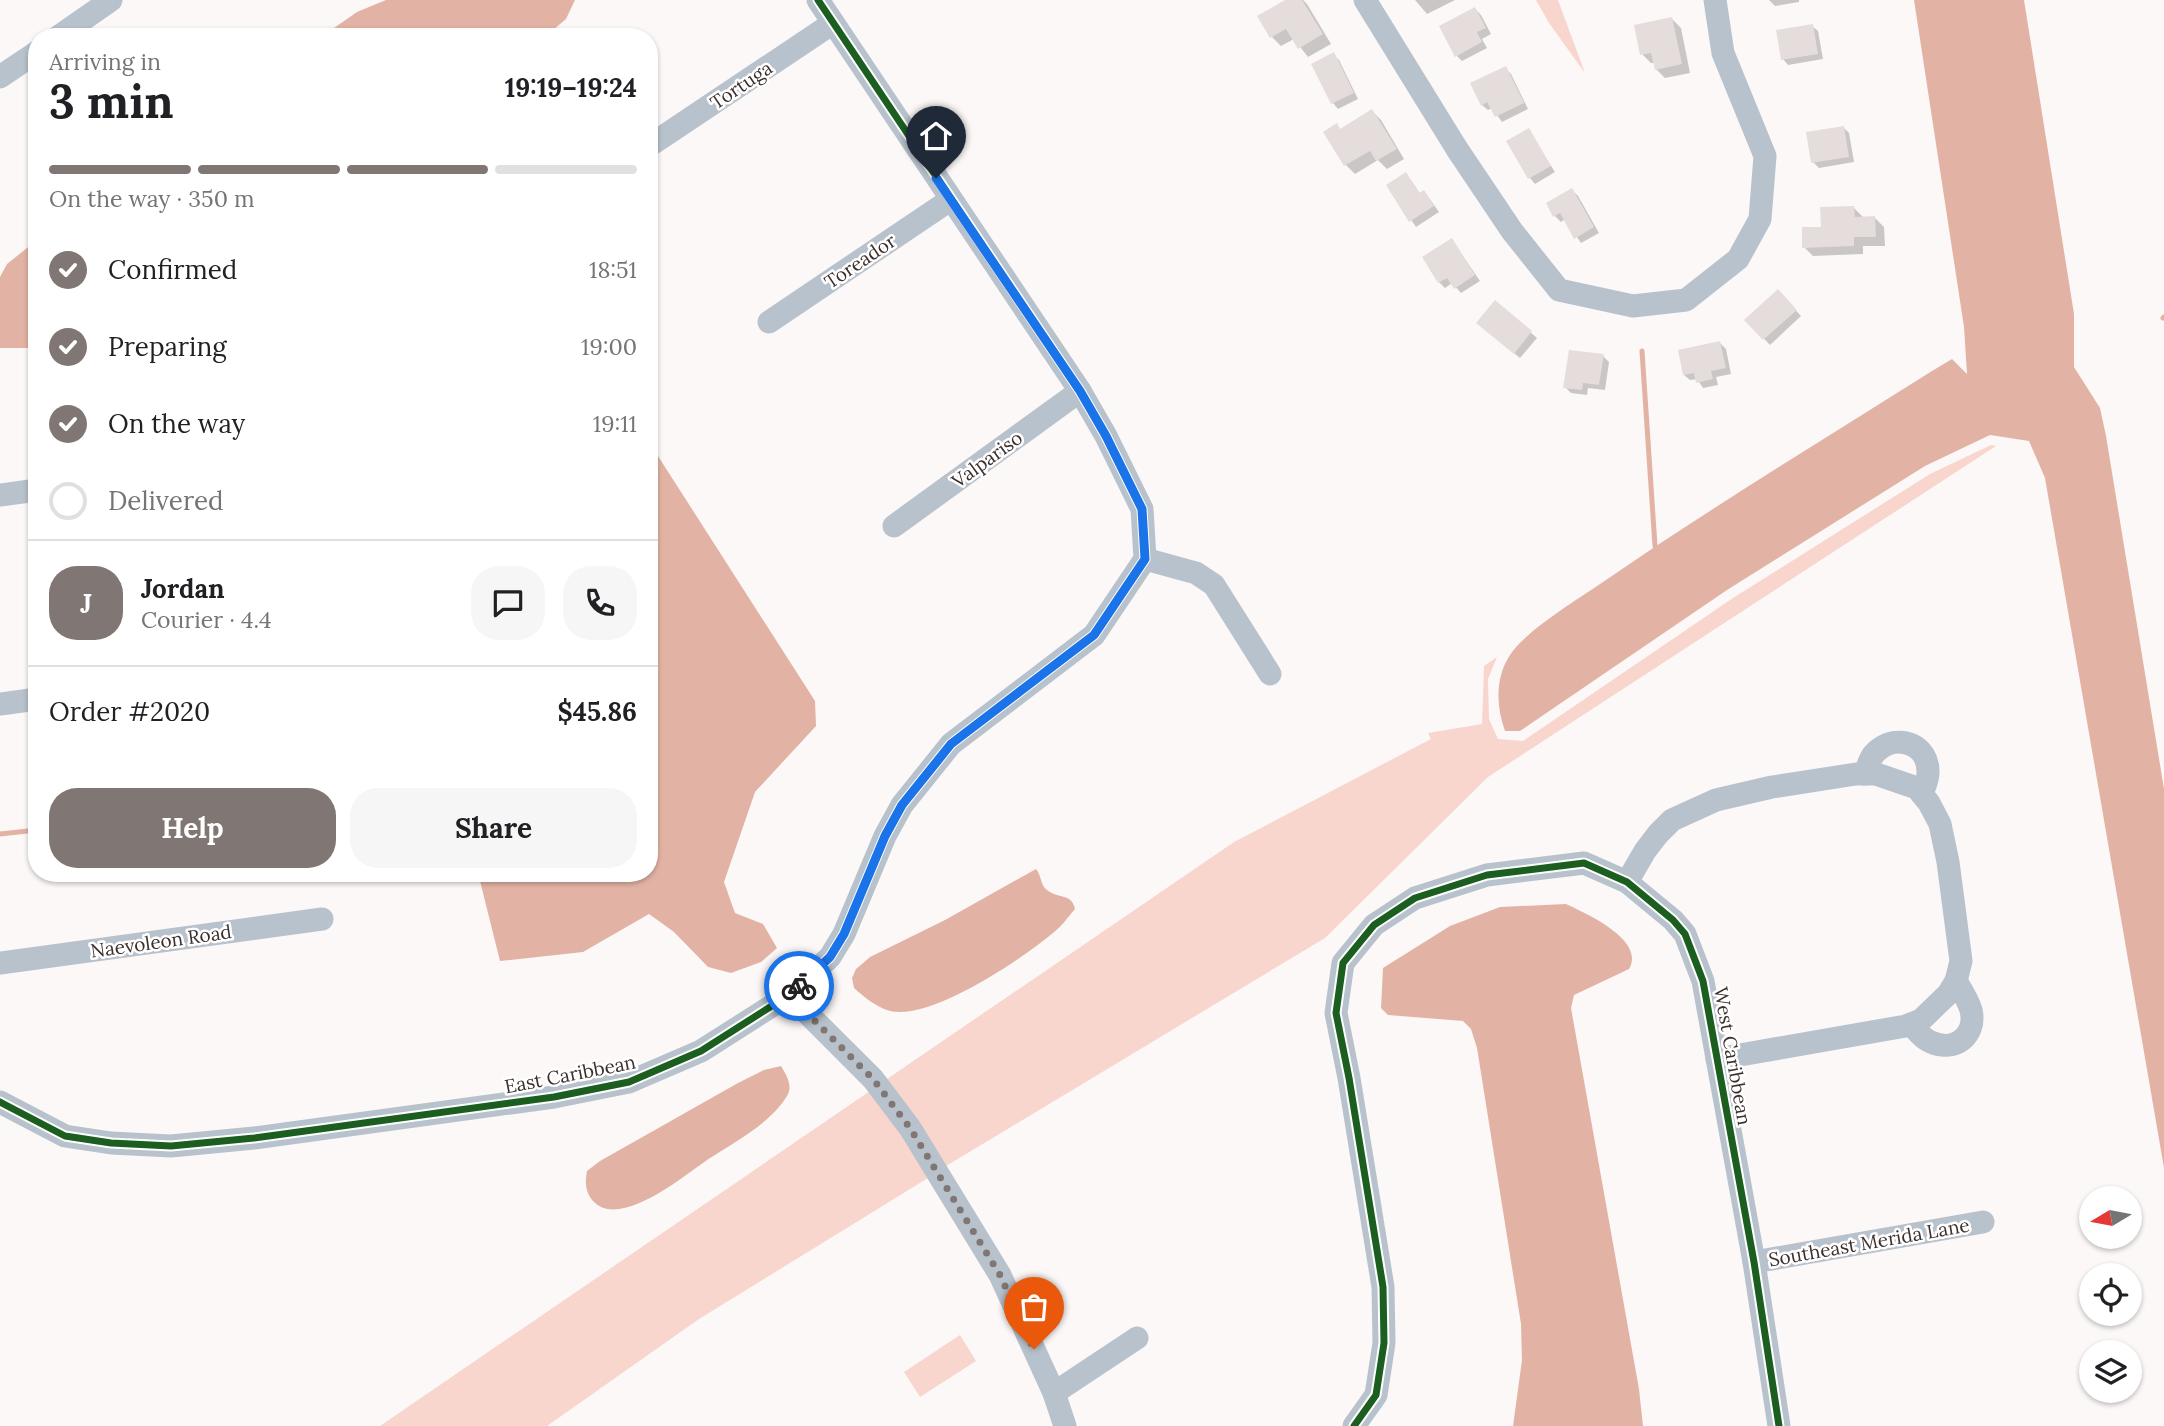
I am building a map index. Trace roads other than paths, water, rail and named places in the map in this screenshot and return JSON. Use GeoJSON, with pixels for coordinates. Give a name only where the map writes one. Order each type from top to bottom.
{"type":"FeatureCollection","features":[{"type":"Feature","properties":{"kind":"street"},"geometry":{"type":"LineString","coordinates":[[818,0],[1080,391],[1142,509],[1145,559],[1196,573],[1214,585],[1270,674]]}},
{"type":"Feature","properties":{"kind":"street"},"geometry":{"type":"LineString","coordinates":[[1366,0],[1457,149],[1512,231],[1559,290],[1633,306],[1686,300],[1738,258],[1760,219],[1765,156],[1723,52],[1715,0]]}},
{"type":"Feature","properties":{"kind":"street"},"geometry":{"type":"LineString","coordinates":[[69,28],[97,4]]}},
{"type":"Feature","properties":{"kind":"street","name":"Tortuga"},"geometry":{"type":"LineString","coordinates":[[658,140],[833,23]]}},
{"type":"Feature","properties":{"kind":"street"},"geometry":{"type":"LineString","coordinates":[[0,77],[28,58]]}},
{"type":"Feature","properties":{"kind":"street","name":"Toreador"},"geometry":{"type":"LineString","coordinates":[[769,322],[950,200]]}},
{"type":"Feature","properties":{"kind":"street","name":"Valpariso"},"geometry":{"type":"LineString","coordinates":[[894,526],[1080,391]]}},
{"type":"Feature","properties":{"kind":"street"},"geometry":{"type":"LineString","coordinates":[[0,495],[28,491]]}},
{"type":"Feature","properties":{"kind":"street","name":"East Caribbean"},"geometry":{"type":"LineString","coordinates":[[1,1104],[65,1136],[111,1143],[171,1146],[268,1136],[540,1099],[629,1082],[701,1051],[789,995],[830,957],[844,934],[885,836],[902,805],[951,744],[1094,635],[1145,559]]}},
{"type":"Feature","properties":{"kind":"street"},"geometry":{"type":"LineString","coordinates":[[0,704],[28,700]]}},
{"type":"Feature","properties":{"kind":"street"},"geometry":{"type":"LineString","coordinates":[[1865,774],[1870,759],[1879,748],[1894,743],[1910,743],[1920,749],[1926,760],[1928,774],[1922,794]]}},
{"type":"Feature","properties":{"kind":"street"},"geometry":{"type":"LineString","coordinates":[[1627,882],[1658,834],[1672,821],[1716,800],[1772,788],[1875,774],[1917,788],[1940,824],[1948,862],[1961,961],[1956,981],[1948,995],[1921,1020],[1911,1024],[1873,1033],[1717,1059]]}},
{"type":"Feature","properties":{"kind":"street","name":"West Caribbean"},"geometry":{"type":"LineString","coordinates":[[1354,1426],[1376,1395],[1384,1343],[1383,1287],[1336,1013],[1343,963],[1374,925],[1415,898],[1487,874],[1584,863],[1627,882],[1658,906],[1685,934],[1703,981],[1754,1262],[1779,1426]]}},
{"type":"Feature","properties":{"kind":"street","name":"Naevoleon Road"},"geometry":{"type":"LineString","coordinates":[[0,963],[322,919]]}},
{"type":"Feature","properties":{"kind":"street"},"geometry":{"type":"LineString","coordinates":[[1911,1024],[1929,1042],[1940,1046],[1963,1041],[1972,1024],[1971,1011],[1956,981]]}},
{"type":"Feature","properties":{"kind":"street"},"geometry":{"type":"LineString","coordinates":[[789,995],[873,1079],[910,1128],[1000,1275],[1054,1393],[1065,1426]]}},
{"type":"Feature","properties":{"kind":"street","name":"Southeast Merida Lane"},"geometry":{"type":"LineString","coordinates":[[1754,1262],[1983,1223]]}},
{"type":"Feature","properties":{"kind":"street"},"geometry":{"type":"LineString","coordinates":[[1054,1393],[1138,1339]]}},
{"type":"Feature","properties":{"kind":"waterway"},"geometry":{"type":"LineString","coordinates":[[1642,351],[1655,546]]}},
{"type":"Feature","properties":{"kind":"waterway"},"geometry":{"type":"LineString","coordinates":[[0,834],[28,831]]}}]}
